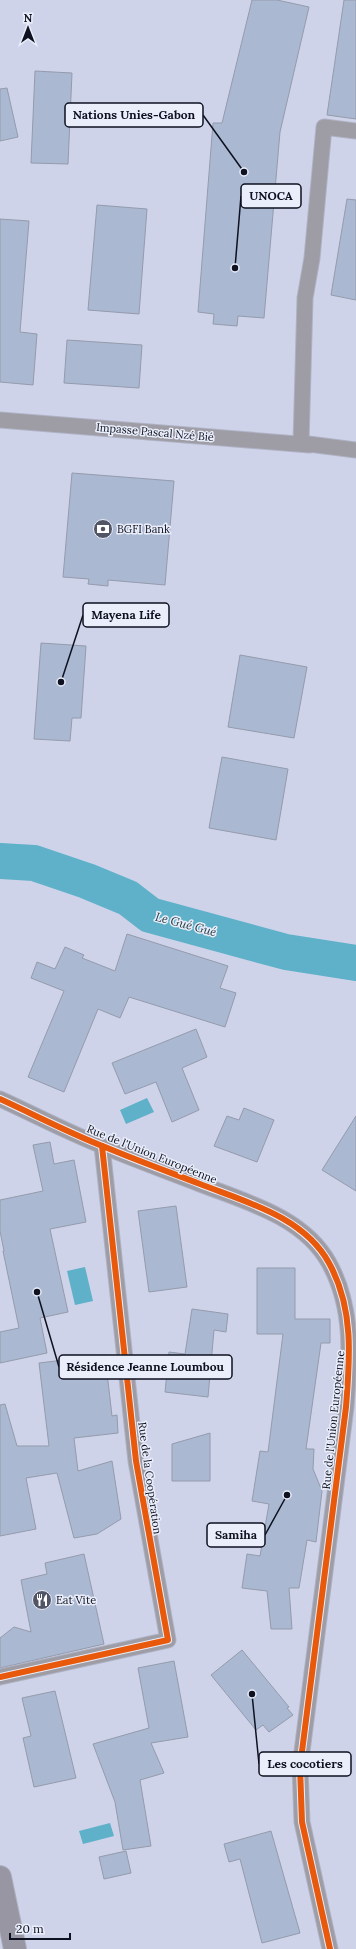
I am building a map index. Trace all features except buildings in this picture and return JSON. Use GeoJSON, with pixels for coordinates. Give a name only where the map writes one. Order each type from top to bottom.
{"type":"FeatureCollection","features":[{"type":"Feature","properties":{"kind":"main road"},"geometry":{"type":"LineString","coordinates":[[0,1877],[15,1949]]}},
{"type":"Feature","properties":{"kind":"street"},"geometry":{"type":"LineString","coordinates":[[306,444],[305,298],[312,258],[324,127],[356,131]]}},
{"type":"Feature","properties":{"kind":"street","name":"Impasse Pascal Nzé Bié"},"geometry":{"type":"LineString","coordinates":[[0,420],[306,444],[356,450]]}},
{"type":"Feature","properties":{"kind":"street","name":"Rue de l'Union Européenne"},"geometry":{"type":"LineString","coordinates":[[0,1099],[102,1146],[259,1207],[293,1225],[313,1241],[328,1261],[340,1284],[346,1308],[350,1351],[346,1407],[300,1767],[302,1822],[330,1949]]}},
{"type":"Feature","properties":{"kind":"street","name":"Rue de la Coopération"},"geometry":{"type":"LineString","coordinates":[[0,1678],[168,1640],[136,1461],[102,1146]]}},
{"type":"Feature","properties":{"kind":"water"},"geometry":{"type":"Polygon","coordinates":[[[147,1098],[154,1112],[126,1124],[120,1110],[147,1098]]]}},
{"type":"Feature","properties":{"kind":"water"},"geometry":{"type":"Polygon","coordinates":[[[85,1267],[93,1301],[75,1305],[67,1271],[85,1267]]]}},
{"type":"Feature","properties":{"kind":"water"},"geometry":{"type":"Polygon","coordinates":[[[110,1823],[114,1836],[83,1844],[79,1831],[110,1823]]]}},
{"type":"Feature","properties":{"kind":"waterway","name":"Le Gué Gué"},"geometry":{"type":"LineString","coordinates":[[0,861],[34,863],[87,881],[128,898],[150,915],[286,952],[356,963]]}},
{"type":"Feature","properties":{"kind":"cycle path"},"geometry":{"type":"LineString","coordinates":[[0,1099],[92,1142],[236,1197],[272,1213],[305,1234],[318,1247],[329,1263],[337,1280],[343,1298],[346,1315],[349,1370],[346,1407],[300,1767],[302,1822],[330,1949]]}},
{"type":"Feature","properties":{"kind":"cycle path"},"geometry":{"type":"LineString","coordinates":[[0,1677],[168,1640],[136,1461],[102,1146]]}},
{"type":"Feature","properties":{"kind":"place","name":"Nations Unies-Gabon"},"geometry":{"type":"Point","coordinates":[244,172]}},
{"type":"Feature","properties":{"kind":"place","name":"UNOCA"},"geometry":{"type":"Point","coordinates":[235,268]}},
{"type":"Feature","properties":{"kind":"place","name":"BGFI Bank"},"geometry":{"type":"Point","coordinates":[103,529]}},
{"type":"Feature","properties":{"kind":"place","name":"Mayena Life"},"geometry":{"type":"Point","coordinates":[61,682]}},
{"type":"Feature","properties":{"kind":"place","name":"Résidence Jeanne Loumbou"},"geometry":{"type":"Point","coordinates":[37,1292]}},
{"type":"Feature","properties":{"kind":"place","name":"Samiha"},"geometry":{"type":"Point","coordinates":[287,1495]}},
{"type":"Feature","properties":{"kind":"place","name":"Eat Vite"},"geometry":{"type":"Point","coordinates":[42,1600]}},
{"type":"Feature","properties":{"kind":"place","name":"Les cocotiers"},"geometry":{"type":"Point","coordinates":[252,1694]}}]}
